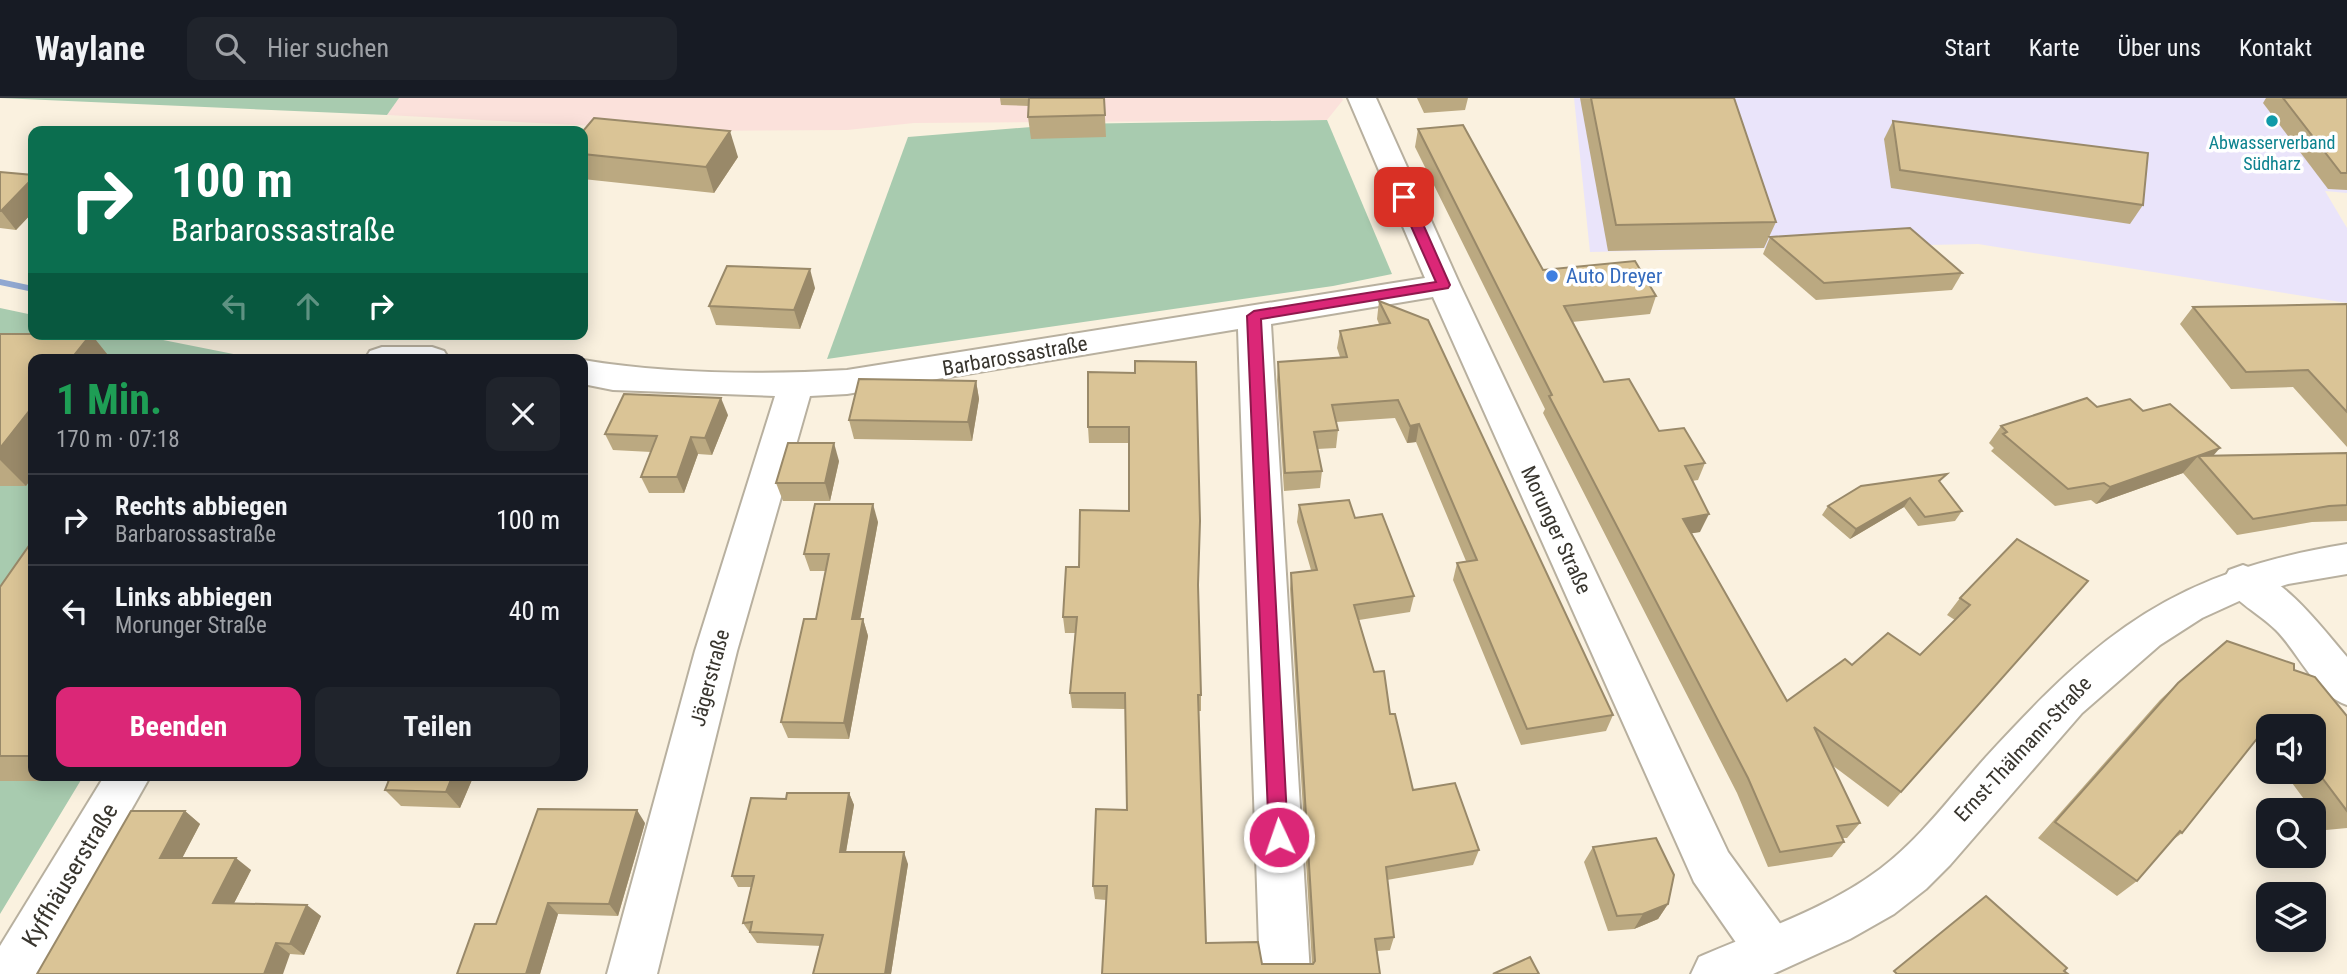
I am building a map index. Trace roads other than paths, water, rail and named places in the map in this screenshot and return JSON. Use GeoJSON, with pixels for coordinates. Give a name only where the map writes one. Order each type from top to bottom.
{"type":"FeatureCollection","features":[{"type":"Feature","properties":{"kind":"street","name":"Morunger Straße"},"geometry":{"type":"LineString","coordinates":[[1362,98],[1444,285],[1711,867],[1770,950]]}},
{"type":"Feature","properties":{"kind":"street","name":"Barbarossastraße"},"geometry":{"type":"LineString","coordinates":[[588,373],[613,378],[796,385],[918,373],[1444,285]]}},
{"type":"Feature","properties":{"kind":"street"},"geometry":{"type":"LineString","coordinates":[[1254,316],[1286,974]]}},
{"type":"Feature","properties":{"kind":"street","name":"Jägerstraße"},"geometry":{"type":"LineString","coordinates":[[632,974],[716,651],[796,385]]}},
{"type":"Feature","properties":{"kind":"street","name":"Ernst-Thälmann-Straße"},"geometry":{"type":"LineString","coordinates":[[1716,974],[1874,900],[1896,884],[1946,834],[2056,709],[2118,650],[2179,610],[2243,581],[2300,565],[2347,559]]}},
{"type":"Feature","properties":{"kind":"street"},"geometry":{"type":"LineString","coordinates":[[2243,581],[2290,618],[2347,687]]}},
{"type":"Feature","properties":{"kind":"street","name":"Kyffhäuserstraße"},"geometry":{"type":"LineString","coordinates":[[11,974],[125,781]]}},
{"type":"Feature","properties":{"kind":"waterway"},"geometry":{"type":"LineString","coordinates":[[0,282],[28,288]]}},
{"type":"Feature","properties":{"kind":"place","name":"Abwasserverband Südharz"},"geometry":{"type":"Point","coordinates":[2272,121]}},
{"type":"Feature","properties":{"kind":"place","name":"Auto Dreyer"},"geometry":{"type":"Point","coordinates":[1552,276]}}]}
